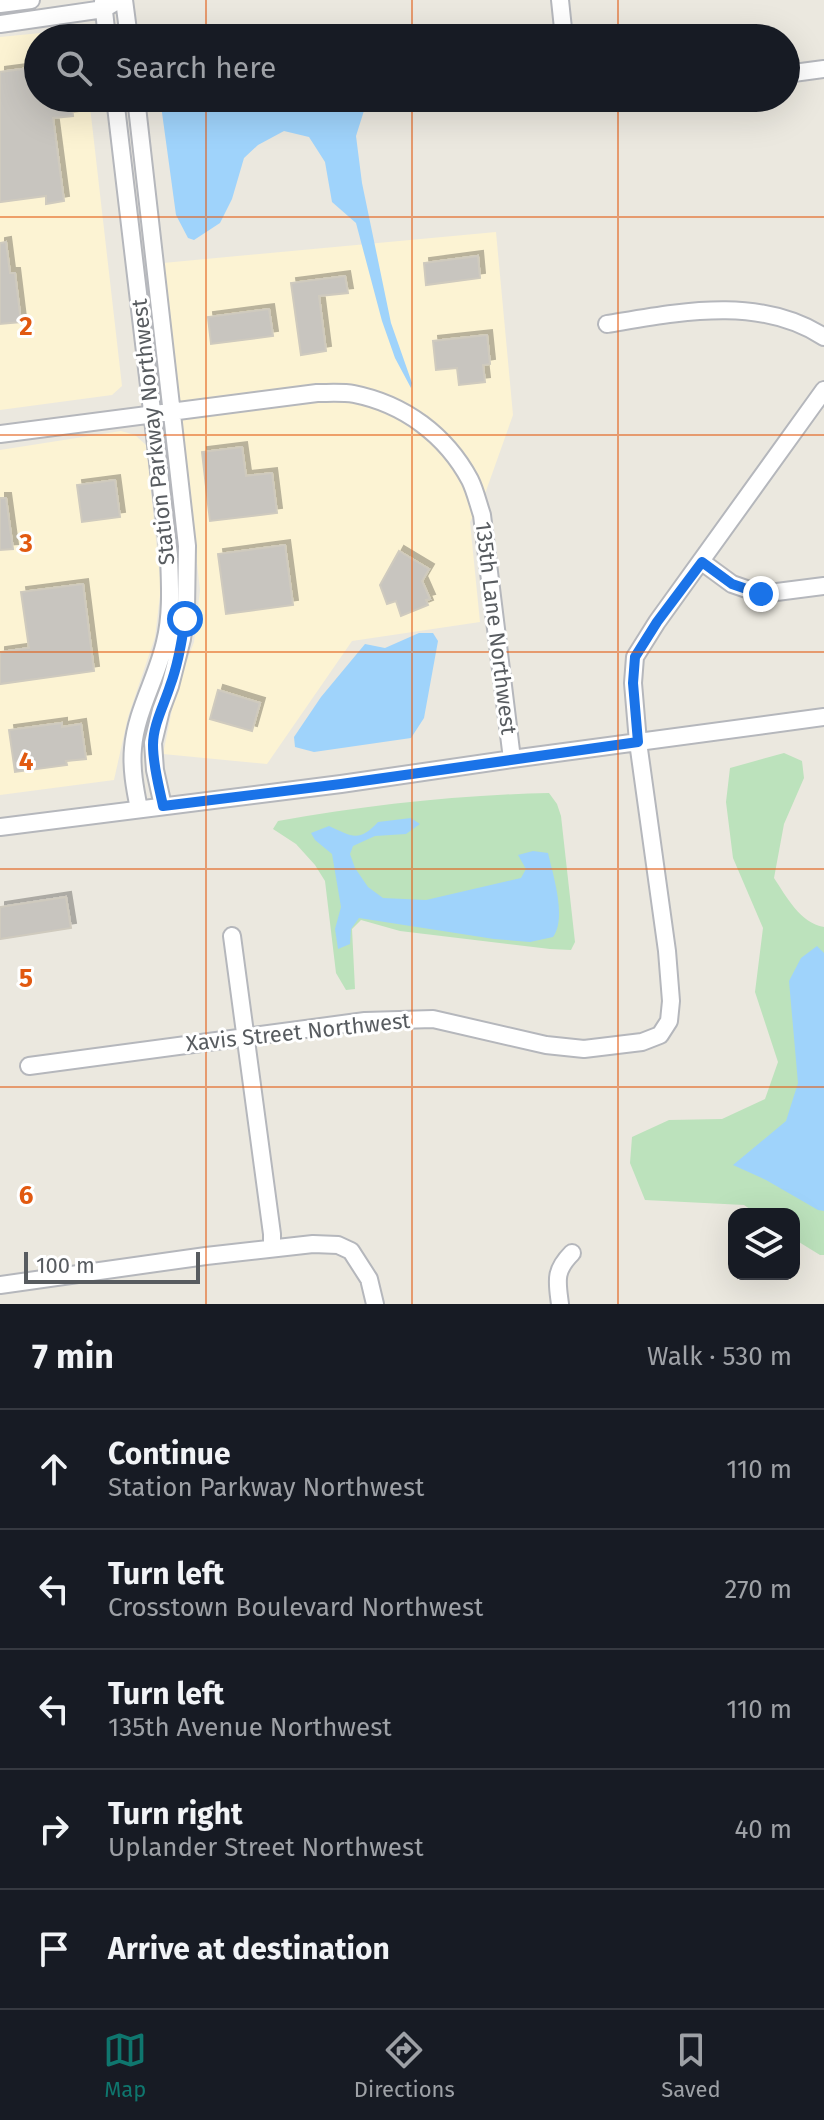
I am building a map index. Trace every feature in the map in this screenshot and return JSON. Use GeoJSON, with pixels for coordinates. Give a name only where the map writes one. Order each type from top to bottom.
{"type":"FeatureCollection","features":[{"type":"Feature","properties":{"kind":"street"},"geometry":{"type":"LineString","coordinates":[[0,4],[31,0]]}},
{"type":"Feature","properties":{"kind":"street"},"geometry":{"type":"LineString","coordinates":[[560,0],[563,24]]}},
{"type":"Feature","properties":{"kind":"street"},"geometry":{"type":"LineString","coordinates":[[0,24],[112,2]]}},
{"type":"Feature","properties":{"kind":"street"},"geometry":{"type":"LineString","coordinates":[[109,24],[112,2]]}},
{"type":"Feature","properties":{"kind":"street"},"geometry":{"type":"LineString","coordinates":[[112,2],[122,24]]}},
{"type":"Feature","properties":{"kind":"street"},"geometry":{"type":"LineString","coordinates":[[800,72],[824,69]]}},
{"type":"Feature","properties":{"kind":"street","name":"Station Parkway Northwest"},"geometry":{"type":"LineString","coordinates":[[117,112],[170,594],[166,639],[140,713],[133,747],[133,780],[139,809]]}},
{"type":"Feature","properties":{"kind":"street","name":"Station Parkway Northwest"},"geometry":{"type":"LineString","coordinates":[[138,112],[187,546],[182,639],[153,743],[163,806]]}},
{"type":"Feature","properties":{"kind":"street"},"geometry":{"type":"LineString","coordinates":[[607,324],[704,311],[741,310],[769,314],[805,325],[824,337]]}},
{"type":"Feature","properties":{"kind":"street"},"geometry":{"type":"LineString","coordinates":[[638,742],[633,683],[635,657],[824,390]]}},
{"type":"Feature","properties":{"kind":"street","name":"135th Lane Northwest"},"geometry":{"type":"LineString","coordinates":[[0,434],[317,393],[349,393],[383,402],[420,421],[452,451],[471,482],[482,515],[512,759]]}},
{"type":"Feature","properties":{"kind":"street"},"geometry":{"type":"LineString","coordinates":[[702,562],[732,584],[761,594],[824,586]]}},
{"type":"Feature","properties":{"kind":"street"},"geometry":{"type":"LineString","coordinates":[[169,568],[187,567]]}},
{"type":"Feature","properties":{"kind":"street"},"geometry":{"type":"LineString","coordinates":[[146,696],[164,701]]}},
{"type":"Feature","properties":{"kind":"street"},"geometry":{"type":"LineString","coordinates":[[0,827],[341,784],[824,717]]}},
{"type":"Feature","properties":{"kind":"street","name":"Xavis Street Northwest"},"geometry":{"type":"LineString","coordinates":[[29,1066],[365,1021],[433,1019],[546,1045],[584,1049],[642,1042],[660,1035],[669,1021],[671,1001],[638,742]]}},
{"type":"Feature","properties":{"kind":"street"},"geometry":{"type":"LineString","coordinates":[[232,936],[272,1248]]}},
{"type":"Feature","properties":{"kind":"street"},"geometry":{"type":"LineString","coordinates":[[0,1285],[272,1248],[338,1245],[351,1251],[369,1279],[375,1304]]}},
{"type":"Feature","properties":{"kind":"street"},"geometry":{"type":"LineString","coordinates":[[560,1304],[560,1265],[572,1253]]}},
{"type":"Feature","properties":{"kind":"shaded area"},"geometry":{"type":"Polygon","coordinates":[[[24,35],[24,112],[91,112],[122,386],[112,395],[0,410],[0,37],[24,35]]]}},
{"type":"Feature","properties":{"kind":"shaded area"},"geometry":{"type":"Polygon","coordinates":[[[496,232],[513,415],[486,491],[470,522],[480,622],[352,641],[267,764],[163,754],[176,690],[194,642],[200,590],[163,263],[496,232]]]}},
{"type":"Feature","properties":{"kind":"shaded area"},"geometry":{"type":"Polygon","coordinates":[[[121,431],[135,435],[146,445],[161,587],[155,637],[128,717],[114,780],[0,795],[0,450],[121,431]]]}},
{"type":"Feature","properties":{"kind":"green space"},"geometry":{"type":"Polygon","coordinates":[[[784,753],[802,761],[804,778],[784,824],[774,878],[801,914],[824,927],[824,1255],[800,1243],[800,1208],[748,1208],[744,1205],[645,1200],[630,1163],[632,1137],[669,1120],[722,1119],[765,1099],[778,1062],[755,992],[763,928],[733,858],[726,802],[730,768],[784,753]]]}},
{"type":"Feature","properties":{"kind":"green space"},"geometry":{"type":"Polygon","coordinates":[[[549,793],[561,816],[575,942],[571,950],[400,931],[361,920],[352,929],[355,989],[346,990],[336,973],[325,881],[296,844],[273,829],[278,821],[413,802],[549,793]]]}},
{"type":"Feature","properties":{"kind":"water"},"geometry":{"type":"Polygon","coordinates":[[[162,112],[364,112],[356,136],[362,183],[391,323],[412,383],[411,388],[395,358],[382,321],[356,223],[332,202],[325,162],[309,137],[284,131],[258,145],[244,158],[232,199],[220,223],[194,240],[188,238],[176,215],[162,112]]]}},
{"type":"Feature","properties":{"kind":"water"},"geometry":{"type":"Polygon","coordinates":[[[419,633],[433,633],[438,641],[424,718],[411,738],[314,752],[295,747],[294,737],[321,697],[365,644],[385,648],[419,633]]]}},
{"type":"Feature","properties":{"kind":"water"},"geometry":{"type":"Polygon","coordinates":[[[411,818],[420,824],[406,834],[375,836],[353,846],[350,854],[355,868],[368,887],[383,898],[426,900],[521,878],[526,869],[518,855],[533,851],[548,853],[559,908],[553,937],[530,942],[494,939],[359,918],[351,929],[350,944],[338,949],[335,929],[341,907],[332,854],[311,833],[329,826],[355,836],[365,833],[378,822],[411,818]]]}},
{"type":"Feature","properties":{"kind":"water"},"geometry":{"type":"Polygon","coordinates":[[[817,946],[824,953],[824,1211],[733,1165],[786,1121],[798,1083],[789,981],[801,958],[817,946]]]}},
{"type":"Feature","properties":{"kind":"building"},"geometry":{"type":"Polygon","coordinates":[[[24,69],[24,112],[73,112],[73,116],[53,118],[64,201],[46,204],[46,196],[0,202],[0,72],[24,69]]]}},
{"type":"Feature","properties":{"kind":"building"},"geometry":{"type":"Polygon","coordinates":[[[6,242],[10,273],[15,273],[21,322],[0,324],[0,243],[6,242]]]}},
{"type":"Feature","properties":{"kind":"building"},"geometry":{"type":"Polygon","coordinates":[[[478,256],[480,278],[426,285],[424,263],[478,256]]]}},
{"type":"Feature","properties":{"kind":"building"},"geometry":{"type":"Polygon","coordinates":[[[345,276],[348,293],[319,296],[326,351],[301,355],[291,283],[345,276]]]}},
{"type":"Feature","properties":{"kind":"building"},"geometry":{"type":"Polygon","coordinates":[[[269,309],[273,336],[211,344],[208,317],[269,309]]]}},
{"type":"Feature","properties":{"kind":"building"},"geometry":{"type":"Polygon","coordinates":[[[487,335],[490,364],[483,365],[485,382],[459,385],[457,368],[436,370],[433,341],[487,335]]]}},
{"type":"Feature","properties":{"kind":"building"},"geometry":{"type":"Polygon","coordinates":[[[242,447],[246,476],[272,473],[277,513],[210,521],[202,452],[242,447]]]}},
{"type":"Feature","properties":{"kind":"building"},"geometry":{"type":"Polygon","coordinates":[[[115,480],[120,517],[82,522],[77,485],[115,480]]]}},
{"type":"Feature","properties":{"kind":"building"},"geometry":{"type":"Polygon","coordinates":[[[0,498],[6,498],[13,549],[0,550],[0,498]]]}},
{"type":"Feature","properties":{"kind":"building"},"geometry":{"type":"Polygon","coordinates":[[[285,545],[293,605],[226,614],[218,554],[285,545]]]}},
{"type":"Feature","properties":{"kind":"building"},"geometry":{"type":"Polygon","coordinates":[[[399,551],[429,569],[422,581],[430,599],[426,600],[428,605],[401,616],[396,601],[387,604],[380,585],[399,551]]]}},
{"type":"Feature","properties":{"kind":"building"},"geometry":{"type":"Polygon","coordinates":[[[83,584],[94,671],[0,684],[0,652],[29,648],[21,592],[83,584]]]}},
{"type":"Feature","properties":{"kind":"building"},"geometry":{"type":"Polygon","coordinates":[[[218,690],[260,703],[252,731],[210,719],[218,690]]]}},
{"type":"Feature","properties":{"kind":"building"},"geometry":{"type":"Polygon","coordinates":[[[62,723],[62,727],[81,724],[86,759],[66,761],[67,765],[15,772],[9,730],[62,723]]]}},
{"type":"Feature","properties":{"kind":"building"},"geometry":{"type":"Polygon","coordinates":[[[66,897],[71,928],[0,939],[0,907],[66,897]]]}},
{"type":"Feature","properties":{"kind":"route"},"geometry":{"type":"LineString","coordinates":[[185,619],[153,743],[163,806],[638,742],[633,683],[635,657],[702,562],[732,584],[761,594]]}}]}
